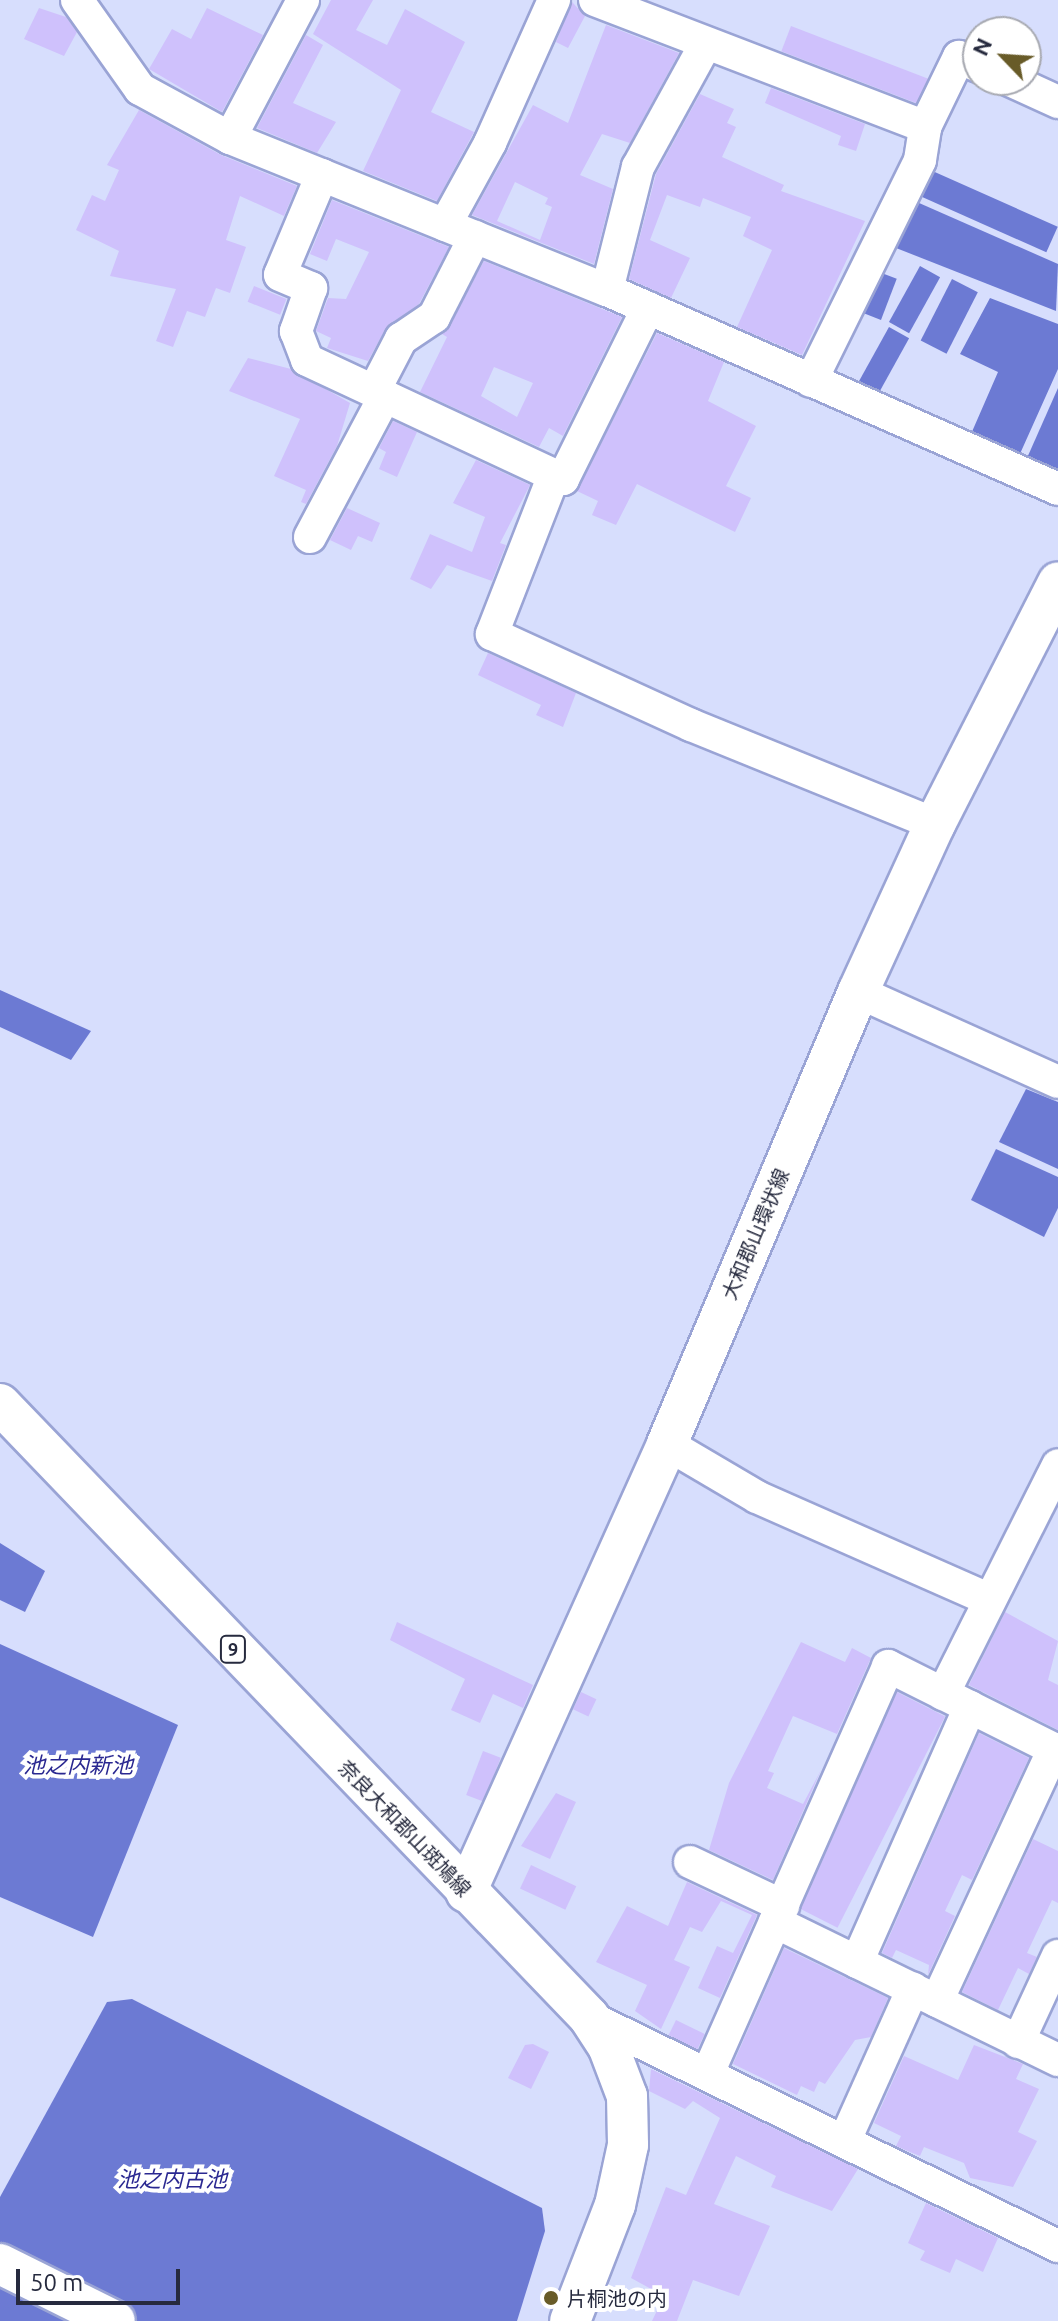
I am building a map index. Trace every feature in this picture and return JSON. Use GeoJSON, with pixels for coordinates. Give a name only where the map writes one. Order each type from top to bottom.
{"type":"FeatureCollection","features":[{"type":"Feature","properties":{"kind":"main road","name":"大和郡山環状線"},"geometry":{"type":"LineString","coordinates":[[466,1892],[667,1444],[858,992],[935,824],[1058,583]]}},
{"type":"Feature","properties":{"kind":"main road","name":"奈良大和郡山斑鳩線"},"geometry":{"type":"LineString","coordinates":[[0,1404],[589,2017],[608,2046],[627,2096],[628,2145],[615,2205],[570,2321]]}},
{"type":"Feature","properties":{"kind":"main road"},"geometry":{"type":"LineString","coordinates":[[0,2264],[115,2321]]}},
{"type":"Feature","properties":{"kind":"street"},"geometry":{"type":"LineString","coordinates":[[77,0],[140,89],[230,138],[607,290],[1058,489]]}},
{"type":"Feature","properties":{"kind":"street"},"geometry":{"type":"LineString","coordinates":[[230,138],[303,0]]}},
{"type":"Feature","properties":{"kind":"street"},"geometry":{"type":"LineString","coordinates":[[445,225],[490,143],[554,0]]}},
{"type":"Feature","properties":{"kind":"street"},"geometry":{"type":"LineString","coordinates":[[595,0],[705,45],[925,127]]}},
{"type":"Feature","properties":{"kind":"street"},"geometry":{"type":"LineString","coordinates":[[607,290],[638,167],[705,45]]}},
{"type":"Feature","properties":{"kind":"street"},"geometry":{"type":"LineString","coordinates":[[811,381],[920,160],[925,127],[959,57],[962,58]]}},
{"type":"Feature","properties":{"kind":"street"},"geometry":{"type":"LineString","coordinates":[[322,175],[280,275],[311,288],[296,331],[307,360],[563,479],[648,308]]}},
{"type":"Feature","properties":{"kind":"street"},"geometry":{"type":"LineString","coordinates":[[310,537],[379,394],[401,339],[434,317],[475,237]]}},
{"type":"Feature","properties":{"kind":"street"},"geometry":{"type":"LineString","coordinates":[[554,475],[492,634],[691,725],[935,824]]}},
{"type":"Feature","properties":{"kind":"street"},"geometry":{"type":"LineString","coordinates":[[858,992],[1058,1082]]}},
{"type":"Feature","properties":{"kind":"street"},"geometry":{"type":"LineString","coordinates":[[667,1444],[757,1497],[988,1599]]}},
{"type":"Feature","properties":{"kind":"street"},"geometry":{"type":"LineString","coordinates":[[857,1962],[957,1701],[988,1599],[1058,1465]]}},
{"type":"Feature","properties":{"kind":"street"},"geometry":{"type":"LineString","coordinates":[[708,2073],[888,1666],[1056,1750],[845,2140]]}},
{"type":"Feature","properties":{"kind":"street"},"geometry":{"type":"LineString","coordinates":[[690,1862],[857,1962],[1058,2060]]}},
{"type":"Feature","properties":{"kind":"street"},"geometry":{"type":"LineString","coordinates":[[1018,2042],[1058,1956]]}},
{"type":"Feature","properties":{"kind":"street"},"geometry":{"type":"LineString","coordinates":[[589,2017],[1058,2246]]}},
{"type":"Feature","properties":{"kind":"street"},"geometry":{"type":"LineString","coordinates":[[627,2096],[652,2046]]}},
{"type":"Feature","properties":{"kind":"water"},"geometry":{"type":"Polygon","coordinates":[[[928,169],[1058,227],[1046,252],[917,195],[928,169]]]}},
{"type":"Feature","properties":{"kind":"water"},"geometry":{"type":"Polygon","coordinates":[[[910,199],[1058,264],[1056,311],[891,246],[910,199]]]}},
{"type":"Feature","properties":{"kind":"water"},"geometry":{"type":"Polygon","coordinates":[[[920,266],[940,277],[909,333],[889,322],[920,266]]]}},
{"type":"Feature","properties":{"kind":"water"},"geometry":{"type":"Polygon","coordinates":[[[879,272],[897,279],[881,320],[863,313],[879,272]]]}},
{"type":"Feature","properties":{"kind":"water"},"geometry":{"type":"Polygon","coordinates":[[[952,279],[978,292],[947,354],[921,340],[952,279]]]}},
{"type":"Feature","properties":{"kind":"water"},"geometry":{"type":"Polygon","coordinates":[[[990,298],[1058,324],[1058,369],[1019,456],[971,434],[998,372],[960,354],[990,298]]]}},
{"type":"Feature","properties":{"kind":"water"},"geometry":{"type":"Polygon","coordinates":[[[889,327],[909,338],[878,394],[858,383],[889,327]]]}},
{"type":"Feature","properties":{"kind":"water"},"geometry":{"type":"Polygon","coordinates":[[[1058,388],[1058,473],[1027,458],[1058,388]]]}},
{"type":"Feature","properties":{"kind":"water"},"geometry":{"type":"Polygon","coordinates":[[[0,990],[91,1031],[71,1060],[0,1027],[0,990]]]}},
{"type":"Feature","properties":{"kind":"water"},"geometry":{"type":"Polygon","coordinates":[[[1026,1089],[1058,1102],[1058,1169],[999,1142],[1026,1089]]]}},
{"type":"Feature","properties":{"kind":"water"},"geometry":{"type":"Polygon","coordinates":[[[996,1149],[1058,1177],[1058,1208],[1044,1237],[971,1200],[996,1149]]]}},
{"type":"Feature","properties":{"kind":"water"},"geometry":{"type":"Polygon","coordinates":[[[0,1543],[45,1571],[25,1612],[0,1600],[0,1543]]]}},
{"type":"Feature","properties":{"kind":"water","name":"池之内新池"},"geometry":{"type":"Polygon","coordinates":[[[0,1644],[178,1725],[93,1937],[0,1897],[0,1644]]]}},
{"type":"Feature","properties":{"kind":"water","name":"池之内古池"},"geometry":{"type":"Polygon","coordinates":[[[132,1999],[542,2208],[545,2231],[517,2321],[0,2321],[0,2197],[107,2002],[132,1999]]]}},
{"type":"Feature","properties":{"kind":"building"},"geometry":{"type":"Polygon","coordinates":[[[331,0],[373,0],[356,30],[387,45],[405,9],[465,42],[431,112],[474,132],[437,201],[363,171],[401,90],[313,34],[331,0]]]}},
{"type":"Feature","properties":{"kind":"building"},"geometry":{"type":"Polygon","coordinates":[[[572,2],[585,16],[568,48],[556,42],[572,2]]]}},
{"type":"Feature","properties":{"kind":"building"},"geometry":{"type":"Polygon","coordinates":[[[39,8],[66,17],[77,32],[64,56],[24,39],[39,8]]]}},
{"type":"Feature","properties":{"kind":"building"},"geometry":{"type":"Polygon","coordinates":[[[207,8],[263,35],[222,112],[149,69],[172,29],[191,39],[207,8]]]}},
{"type":"Feature","properties":{"kind":"building"},"geometry":{"type":"Polygon","coordinates":[[[606,25],[679,53],[630,143],[602,134],[580,175],[613,189],[594,264],[472,215],[533,105],[568,123],[606,25]],[[515,182],[497,221],[540,240],[552,207],[545,204],[548,198],[515,182]]]}},
{"type":"Feature","properties":{"kind":"building"},"geometry":{"type":"Polygon","coordinates":[[[791,26],[928,79],[919,104],[781,51],[791,26]]]}},
{"type":"Feature","properties":{"kind":"building"},"geometry":{"type":"Polygon","coordinates":[[[306,35],[323,45],[293,103],[336,122],[317,153],[257,128],[306,35]]]}},
{"type":"Feature","properties":{"kind":"building"},"geometry":{"type":"Polygon","coordinates":[[[771,88],[865,124],[856,151],[838,145],[841,136],[765,103],[771,88]]]}},
{"type":"Feature","properties":{"kind":"building"},"geometry":{"type":"Polygon","coordinates":[[[700,94],[734,109],[727,123],[736,127],[722,157],[784,185],[781,191],[865,221],[802,355],[737,327],[772,250],[743,236],[751,217],[703,198],[700,207],[667,195],[650,240],[690,258],[671,298],[629,279],[656,174],[700,94]]]}},
{"type":"Feature","properties":{"kind":"building"},"geometry":{"type":"Polygon","coordinates":[[[139,110],[221,155],[297,186],[284,216],[240,196],[226,240],[246,247],[230,293],[216,288],[205,317],[187,311],[173,347],[156,341],[176,289],[110,276],[119,251],[76,230],[92,195],[105,201],[119,170],[107,165],[139,110]]]}},
{"type":"Feature","properties":{"kind":"building"},"geometry":{"type":"Polygon","coordinates":[[[332,200],[449,247],[419,304],[385,330],[368,361],[327,348],[331,338],[316,331],[328,298],[346,299],[369,252],[336,239],[327,261],[310,254],[332,200]]]}},
{"type":"Feature","properties":{"kind":"building"},"geometry":{"type":"Polygon","coordinates":[[[484,261],[622,317],[563,436],[549,428],[539,447],[420,392],[447,337],[442,334],[484,261]],[[494,367],[481,396],[517,417],[533,383],[494,367]]]}},
{"type":"Feature","properties":{"kind":"building"},"geometry":{"type":"Polygon","coordinates":[[[254,286],[286,299],[280,315],[248,302],[254,286]]]}},
{"type":"Feature","properties":{"kind":"building"},"geometry":{"type":"Polygon","coordinates":[[[657,333],[724,362],[708,401],[756,426],[726,486],[751,498],[735,532],[637,484],[616,525],[592,515],[598,501],[577,491],[657,333]]]}},
{"type":"Feature","properties":{"kind":"building"},"geometry":{"type":"Polygon","coordinates":[[[248,358],[291,369],[350,403],[337,446],[306,504],[301,502],[306,490],[274,476],[300,419],[229,391],[248,358]]]}},
{"type":"Feature","properties":{"kind":"building"},"geometry":{"type":"Polygon","coordinates":[[[393,421],[417,432],[397,477],[379,469],[386,452],[379,448],[393,421]]]}},
{"type":"Feature","properties":{"kind":"building"},"geometry":{"type":"Polygon","coordinates":[[[476,460],[530,485],[500,543],[506,545],[492,581],[447,565],[431,589],[410,579],[430,534],[472,552],[485,517],[453,503],[476,460]]]}},
{"type":"Feature","properties":{"kind":"building"},"geometry":{"type":"Polygon","coordinates":[[[347,508],[380,523],[372,542],[358,536],[351,550],[330,540],[347,508]]]}},
{"type":"Feature","properties":{"kind":"building"},"geometry":{"type":"Polygon","coordinates":[[[488,653],[576,693],[563,727],[536,715],[541,705],[478,675],[488,653]]]}},
{"type":"Feature","properties":{"kind":"building"},"geometry":{"type":"Polygon","coordinates":[[[1005,1612],[1058,1641],[1048,1680],[1058,1685],[1058,1730],[969,1685],[1005,1612]]]}},
{"type":"Feature","properties":{"kind":"building"},"geometry":{"type":"Polygon","coordinates":[[[397,1622],[533,1685],[523,1708],[493,1694],[480,1723],[451,1710],[465,1679],[390,1640],[397,1622]]]}},
{"type":"Feature","properties":{"kind":"building"},"geometry":{"type":"Polygon","coordinates":[[[801,1642],[845,1662],[852,1648],[871,1658],[837,1734],[793,1716],[768,1771],[774,1773],[767,1788],[803,1804],[821,1770],[773,1880],[709,1850],[729,1783],[801,1642]]]}},
{"type":"Feature","properties":{"kind":"building"},"geometry":{"type":"Polygon","coordinates":[[[581,1692],[596,1699],[588,1716],[573,1709],[581,1692]]]}},
{"type":"Feature","properties":{"kind":"building"},"geometry":{"type":"Polygon","coordinates":[[[897,1692],[945,1717],[838,1928],[789,1903],[897,1692]]]}},
{"type":"Feature","properties":{"kind":"building"},"geometry":{"type":"Polygon","coordinates":[[[979,1733],[1029,1758],[972,1880],[962,1875],[945,1911],[955,1916],[928,1975],[929,1965],[896,1950],[892,1958],[882,1953],[979,1733]]]}},
{"type":"Feature","properties":{"kind":"building"},"geometry":{"type":"Polygon","coordinates":[[[483,1751],[501,1758],[484,1802],[466,1795],[483,1751]]]}},
{"type":"Feature","properties":{"kind":"building"},"geometry":{"type":"Polygon","coordinates":[[[556,1793],[576,1802],[550,1859],[521,1846],[556,1793]]]}},
{"type":"Feature","properties":{"kind":"building"},"geometry":{"type":"Polygon","coordinates":[[[1033,1839],[1058,1851],[1058,1903],[1052,1900],[1027,1953],[1037,1957],[1029,1974],[1018,1968],[998,2010],[962,1992],[1033,1839]]]}},
{"type":"Feature","properties":{"kind":"building"},"geometry":{"type":"Polygon","coordinates":[[[531,1865],[576,1886],[565,1910],[520,1889],[531,1865]]]}},
{"type":"Feature","properties":{"kind":"building"},"geometry":{"type":"Polygon","coordinates":[[[687,1882],[757,1915],[720,1998],[698,1988],[717,1946],[733,1953],[752,1915],[721,1901],[702,1932],[690,1927],[674,1960],[690,1967],[661,2029],[635,2011],[647,1985],[596,1962],[627,1906],[668,1926],[687,1882]]]}},
{"type":"Feature","properties":{"kind":"building"},"geometry":{"type":"Polygon","coordinates":[[[784,1948],[888,1998],[871,2037],[855,2040],[825,2084],[819,2081],[814,2092],[801,2086],[797,2095],[733,2064],[784,1948]]]}},
{"type":"Feature","properties":{"kind":"building"},"geometry":{"type":"Polygon","coordinates":[[[676,2020],[705,2034],[697,2049],[669,2035],[676,2020]]]}},
{"type":"Feature","properties":{"kind":"building"},"geometry":{"type":"Polygon","coordinates":[[[533,2044],[549,2052],[531,2089],[508,2078],[525,2045],[533,2044]]]}},
{"type":"Feature","properties":{"kind":"building"},"geometry":{"type":"Polygon","coordinates":[[[974,2045],[1023,2064],[1016,2079],[1039,2089],[1018,2132],[1037,2141],[1013,2187],[970,2178],[964,2163],[924,2147],[920,2156],[896,2146],[901,2136],[874,2123],[904,2056],[958,2080],[974,2045]]]}},
{"type":"Feature","properties":{"kind":"building"},"geometry":{"type":"Polygon","coordinates":[[[651,2069],[858,2169],[832,2211],[771,2187],[776,2176],[736,2156],[714,2204],[770,2226],[739,2296],[693,2280],[677,2321],[652,2321],[664,2296],[631,2278],[666,2187],[686,2195],[720,2118],[693,2101],[685,2109],[649,2091],[651,2069]]]}},
{"type":"Feature","properties":{"kind":"building"},"geometry":{"type":"Polygon","coordinates":[[[926,2203],[998,2238],[983,2272],[956,2259],[950,2273],[920,2260],[925,2251],[908,2243],[926,2203]]]}},
{"type":"Feature","properties":{"kind":"place","name":"片桐池の内"},"geometry":{"type":"Point","coordinates":[551,2298]}}]}
